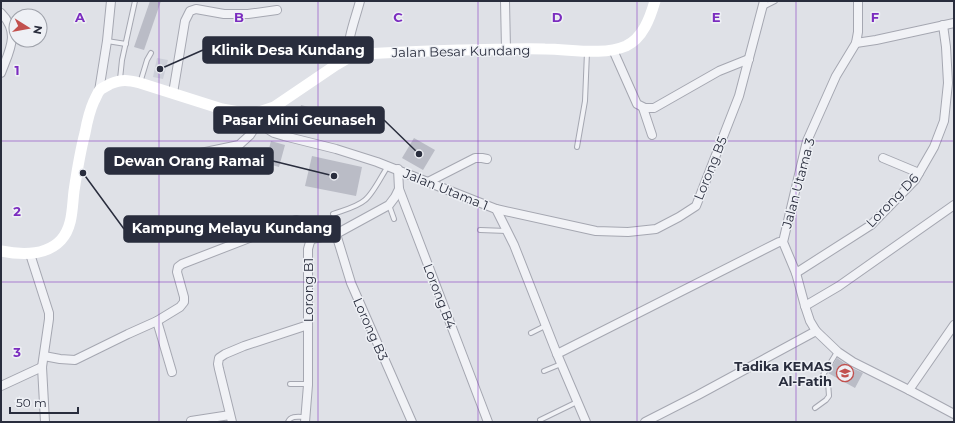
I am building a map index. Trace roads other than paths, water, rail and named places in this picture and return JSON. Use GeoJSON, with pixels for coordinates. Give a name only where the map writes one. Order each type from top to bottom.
{"type":"FeatureCollection","features":[{"type":"Feature","properties":{"kind":"main road","name":"Jalan Besar Kundang"},"geometry":{"type":"LineString","coordinates":[[120,80],[129,80],[140,83],[222,109],[248,113],[257,118],[265,110],[274,107],[348,58],[365,54],[506,49],[587,51],[613,50],[628,45],[639,37],[655,1]]}},
{"type":"Feature","properties":{"kind":"main road"},"geometry":{"type":"LineString","coordinates":[[1,251],[30,254],[46,250],[57,244],[66,234],[70,224],[80,153],[90,110],[99,91],[105,86],[120,80]]}},
{"type":"Feature","properties":{"kind":"street"},"geometry":{"type":"LineString","coordinates":[[99,91],[108,41],[111,1]]}},
{"type":"Feature","properties":{"kind":"street"},"geometry":{"type":"LineString","coordinates":[[348,58],[349,40],[360,1]]}},
{"type":"Feature","properties":{"kind":"street"},"geometry":{"type":"LineString","coordinates":[[505,1],[506,49]]}},
{"type":"Feature","properties":{"kind":"street","name":"Jalan Utama 3"},"geometry":{"type":"LineString","coordinates":[[858,1],[858,32],[856,43],[836,76],[807,141],[783,242],[796,273],[810,320],[816,331],[838,352],[852,362],[954,414]]}},
{"type":"Feature","properties":{"kind":"street","name":"Lorong B5"},"geometry":{"type":"LineString","coordinates":[[496,209],[596,231],[628,232],[656,229],[696,206],[739,96],[764,4]]}},
{"type":"Feature","properties":{"kind":"street"},"geometry":{"type":"LineString","coordinates":[[173,93],[185,20],[190,11],[196,9],[224,14],[248,14],[277,10]]}},
{"type":"Feature","properties":{"kind":"street"},"geometry":{"type":"LineString","coordinates":[[1,13],[8,20]]}},
{"type":"Feature","properties":{"kind":"street"},"geometry":{"type":"LineString","coordinates":[[856,43],[954,23]]}},
{"type":"Feature","properties":{"kind":"street","name":"Lorong D6"},"geometry":{"type":"LineString","coordinates":[[796,273],[871,225],[915,180],[934,147],[944,121],[948,83],[943,25]]}},
{"type":"Feature","properties":{"kind":"street"},"geometry":{"type":"LineString","coordinates":[[1,73],[11,48]]}},
{"type":"Feature","properties":{"kind":"street"},"geometry":{"type":"LineString","coordinates":[[613,50],[637,104],[643,108],[654,108],[719,71],[749,59]]}},
{"type":"Feature","properties":{"kind":"street"},"geometry":{"type":"LineString","coordinates":[[643,108],[652,135]]}},
{"type":"Feature","properties":{"kind":"street"},"geometry":{"type":"LineString","coordinates":[[150,160],[196,154],[239,145],[250,135],[257,118]]}},
{"type":"Feature","properties":{"kind":"street","name":"Jalan Utama 1"},"geometry":{"type":"LineString","coordinates":[[257,118],[274,133],[336,149],[378,162],[496,209],[520,260],[561,364],[586,422]]}},
{"type":"Feature","properties":{"kind":"street"},"geometry":{"type":"LineString","coordinates":[[428,182],[475,158],[487,160]]}},
{"type":"Feature","properties":{"kind":"street"},"geometry":{"type":"LineString","coordinates":[[883,158],[919,173]]}},
{"type":"Feature","properties":{"kind":"street","name":"Lorong B4"},"geometry":{"type":"LineString","coordinates":[[398,169],[399,190],[488,422]]}},
{"type":"Feature","properties":{"kind":"street","name":"Lorong B1"},"geometry":{"type":"LineString","coordinates":[[306,420],[308,384],[308,249],[310,242],[312,239],[336,234],[389,205],[396,197],[399,190]]}},
{"type":"Feature","properties":{"kind":"street"},"geometry":{"type":"LineString","coordinates":[[805,306],[839,286],[954,205]]}},
{"type":"Feature","properties":{"kind":"street"},"geometry":{"type":"LineString","coordinates":[[44,356],[60,360],[75,360],[157,321],[180,306],[184,302],[184,297],[177,272],[178,267],[182,264],[296,220],[301,221],[304,224],[312,239]]}},
{"type":"Feature","properties":{"kind":"street","name":"Lorong B3"},"geometry":{"type":"LineString","coordinates":[[336,234],[351,283],[412,422]]}},
{"type":"Feature","properties":{"kind":"street"},"geometry":{"type":"LineString","coordinates":[[557,354],[779,242],[783,242]]}},
{"type":"Feature","properties":{"kind":"street"},"geometry":{"type":"LineString","coordinates":[[30,254],[49,313],[42,367],[45,422]]}},
{"type":"Feature","properties":{"kind":"street"},"geometry":{"type":"LineString","coordinates":[[157,321],[172,372]]}},
{"type":"Feature","properties":{"kind":"street"},"geometry":{"type":"LineString","coordinates":[[909,390],[954,324]]}},
{"type":"Feature","properties":{"kind":"street"},"geometry":{"type":"LineString","coordinates":[[191,421],[231,419],[218,364],[220,358],[225,354],[244,346],[308,325]]}},
{"type":"Feature","properties":{"kind":"street"},"geometry":{"type":"LineString","coordinates":[[645,422],[816,331]]}},
{"type":"Feature","properties":{"kind":"street"},"geometry":{"type":"LineString","coordinates":[[1,386],[42,367]]}},
{"type":"Feature","properties":{"kind":"lane"},"geometry":{"type":"LineString","coordinates":[[120,80],[122,60],[135,1]]}},
{"type":"Feature","properties":{"kind":"lane"},"geometry":{"type":"LineString","coordinates":[[764,4],[775,1]]}},
{"type":"Feature","properties":{"kind":"lane"},"geometry":{"type":"LineString","coordinates":[[108,41],[126,44]]}},
{"type":"Feature","properties":{"kind":"lane"},"geometry":{"type":"LineString","coordinates":[[577,147],[585,101],[587,51]]}},
{"type":"Feature","properties":{"kind":"lane"},"geometry":{"type":"LineString","coordinates":[[140,83],[147,60],[151,53]]}},
{"type":"Feature","properties":{"kind":"lane"},"geometry":{"type":"LineString","coordinates":[[333,214],[366,200],[388,166]]}},
{"type":"Feature","properties":{"kind":"lane"},"geometry":{"type":"LineString","coordinates":[[389,205],[394,219]]}},
{"type":"Feature","properties":{"kind":"lane"},"geometry":{"type":"LineString","coordinates":[[480,230],[507,231]]}},
{"type":"Feature","properties":{"kind":"lane"},"geometry":{"type":"LineString","coordinates":[[531,333],[546,326]]}},
{"type":"Feature","properties":{"kind":"lane"},"geometry":{"type":"LineString","coordinates":[[815,408],[829,396],[828,382],[823,374],[838,352]]}},
{"type":"Feature","properties":{"kind":"lane"},"geometry":{"type":"LineString","coordinates":[[544,371],[561,364]]}},
{"type":"Feature","properties":{"kind":"lane"},"geometry":{"type":"LineString","coordinates":[[290,384],[308,384]]}},
{"type":"Feature","properties":{"kind":"lane"},"geometry":{"type":"LineString","coordinates":[[540,420],[578,402]]}},
{"type":"Feature","properties":{"kind":"lane"},"geometry":{"type":"LineString","coordinates":[[288,422],[294,416],[306,420]]}},
{"type":"Feature","properties":{"kind":"place","name":"Klinik Desa Kundang"},"geometry":{"type":"Point","coordinates":[160,69]}},
{"type":"Feature","properties":{"kind":"place","name":"Pasar Mini Geunaseh"},"geometry":{"type":"Point","coordinates":[419,154]}},
{"type":"Feature","properties":{"kind":"place","name":"Kampung Melayu Kundang"},"geometry":{"type":"Point","coordinates":[83,173]}},
{"type":"Feature","properties":{"kind":"place","name":"Dewan Orang Ramai"},"geometry":{"type":"Point","coordinates":[334,176]}},
{"type":"Feature","properties":{"kind":"place","name":"Tadika KEMAS Al-Fatih"},"geometry":{"type":"Point","coordinates":[845,373]}}]}
